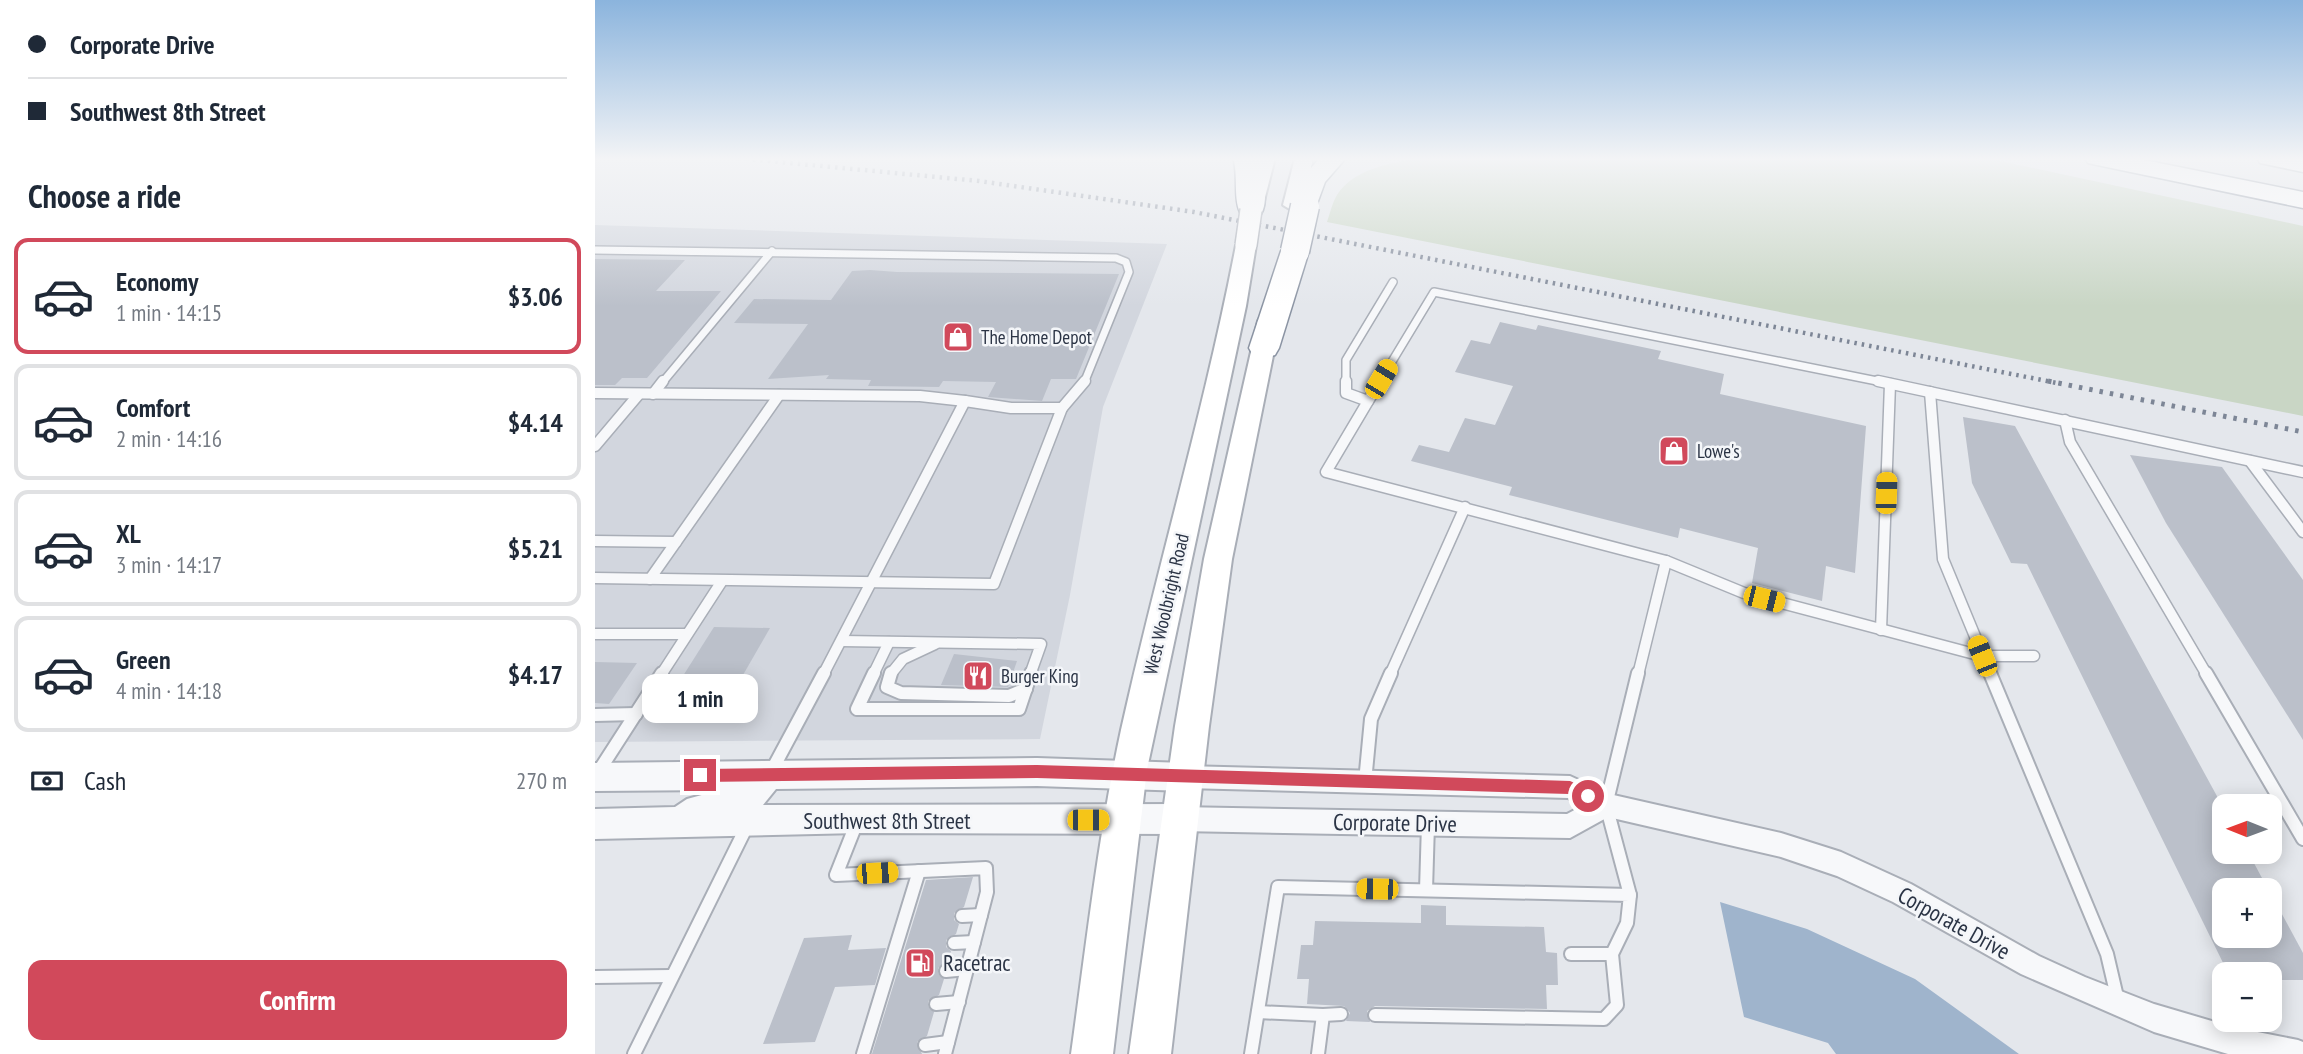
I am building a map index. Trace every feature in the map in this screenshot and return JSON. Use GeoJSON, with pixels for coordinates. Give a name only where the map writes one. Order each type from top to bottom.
{"type":"FeatureCollection","features":[{"type":"Feature","properties":{"kind":"highway"},"geometry":{"type":"LineString","coordinates":[[1264,348],[1299,207]]}},
{"type":"Feature","properties":{"kind":"main road","name":"West Woolbright Road"},"geometry":{"type":"LineString","coordinates":[[1092,1054],[1128,775],[1166,597],[1226,359],[1252,207]]}},
{"type":"Feature","properties":{"kind":"main road","name":"West Woolbright Road"},"geometry":{"type":"LineString","coordinates":[[1150,1054],[1179,819],[1218,559],[1264,348]]}},
{"type":"Feature","properties":{"kind":"street"},"geometry":{"type":"LineString","coordinates":[[595,777],[1037,772],[1185,778]]}},
{"type":"Feature","properties":{"kind":"street"},"geometry":{"type":"LineString","coordinates":[[649,824],[735,802],[752,795],[770,774]]}},
{"type":"Feature","properties":{"kind":"street","name":"Corporate Drive"},"geometry":{"type":"LineString","coordinates":[[1185,778],[1570,787],[1606,805],[1781,845],[1841,865],[1902,893],[2030,965],[2118,1004],[2232,1041],[2298,1054]]}},
{"type":"Feature","properties":{"kind":"street","name":"Corporate Drive"},"geometry":{"type":"LineString","coordinates":[[1179,819],[1570,826],[1606,805]]}},
{"type":"Feature","properties":{"kind":"street","name":"Southwest 8th Street"},"geometry":{"type":"LineString","coordinates":[[595,824],[859,818],[1179,819]]}},
{"type":"Feature","properties":{"kind":"lane"},"geometry":{"type":"LineString","coordinates":[[595,250],[1116,258],[1126,262],[1129,272],[1085,382],[1062,408],[994,584],[595,578]]}},
{"type":"Feature","properties":{"kind":"lane"},"geometry":{"type":"LineString","coordinates":[[653,394],[772,251]]}},
{"type":"Feature","properties":{"kind":"lane"},"geometry":{"type":"LineString","coordinates":[[1368,401],[1346,393],[1346,360],[1393,282]]}},
{"type":"Feature","properties":{"kind":"lane"},"geometry":{"type":"LineString","coordinates":[[2034,656],[1982,656],[1881,630],[1744,593],[1666,561],[1326,472],[1433,292],[1930,392],[2303,472]]}},
{"type":"Feature","properties":{"kind":"lane"},"geometry":{"type":"LineString","coordinates":[[1881,630],[1890,384]]}},
{"type":"Feature","properties":{"kind":"lane"},"geometry":{"type":"LineString","coordinates":[[1930,392],[1943,558],[2107,954],[2118,1004]]}},
{"type":"Feature","properties":{"kind":"lane"},"geometry":{"type":"LineString","coordinates":[[595,393],[920,396],[1011,408],[1062,408]]}},
{"type":"Feature","properties":{"kind":"lane"},"geometry":{"type":"LineString","coordinates":[[595,446],[639,394]]}},
{"type":"Feature","properties":{"kind":"lane"},"geometry":{"type":"LineString","coordinates":[[650,579],[779,395]]}},
{"type":"Feature","properties":{"kind":"lane"},"geometry":{"type":"LineString","coordinates":[[770,774],[873,582],[965,401]]}},
{"type":"Feature","properties":{"kind":"lane"},"geometry":{"type":"LineString","coordinates":[[2065,420],[2070,442],[2303,839]]}},
{"type":"Feature","properties":{"kind":"lane"},"geometry":{"type":"LineString","coordinates":[[2250,461],[2303,532]]}},
{"type":"Feature","properties":{"kind":"lane"},"geometry":{"type":"LineString","coordinates":[[1365,782],[1371,719],[1465,508]]}},
{"type":"Feature","properties":{"kind":"lane"},"geometry":{"type":"LineString","coordinates":[[595,541],[676,542]]}},
{"type":"Feature","properties":{"kind":"lane"},"geometry":{"type":"LineString","coordinates":[[1375,1015],[1604,1019],[1617,1005],[1612,954],[1627,923],[1630,895],[1606,805],[1666,561]]}},
{"type":"Feature","properties":{"kind":"lane"},"geometry":{"type":"LineString","coordinates":[[595,777],[722,581]]}},
{"type":"Feature","properties":{"kind":"lane"},"geometry":{"type":"LineString","coordinates":[[595,634],[688,634]]}},
{"type":"Feature","properties":{"kind":"lane"},"geometry":{"type":"LineString","coordinates":[[842,640],[1041,644],[1019,709],[857,709],[890,642]]}},
{"type":"Feature","properties":{"kind":"lane"},"geometry":{"type":"LineString","coordinates":[[939,642],[904,656],[891,673],[887,687],[901,693],[1009,696],[1026,689]]}},
{"type":"Feature","properties":{"kind":"lane"},"geometry":{"type":"LineString","coordinates":[[595,715],[636,714]]}},
{"type":"Feature","properties":{"kind":"lane"},"geometry":{"type":"LineString","coordinates":[[859,818],[836,875],[986,868],[987,892],[946,1048],[925,1045]]}},
{"type":"Feature","properties":{"kind":"lane"},"geometry":{"type":"LineString","coordinates":[[634,1054],[749,822]]}},
{"type":"Feature","properties":{"kind":"lane"},"geometry":{"type":"LineString","coordinates":[[1426,890],[1428,824]]}},
{"type":"Feature","properties":{"kind":"lane"},"geometry":{"type":"LineString","coordinates":[[866,1050],[908,918],[919,871]]}},
{"type":"Feature","properties":{"kind":"lane"},"geometry":{"type":"LineString","coordinates":[[1251,1054],[1278,887],[1630,895]]}},
{"type":"Feature","properties":{"kind":"lane"},"geometry":{"type":"LineString","coordinates":[[962,916],[981,915]]}},
{"type":"Feature","properties":{"kind":"lane"},"geometry":{"type":"LineString","coordinates":[[954,943],[974,942]]}},
{"type":"Feature","properties":{"kind":"lane"},"geometry":{"type":"LineString","coordinates":[[1571,954],[1612,954]]}},
{"type":"Feature","properties":{"kind":"lane"},"geometry":{"type":"LineString","coordinates":[[946,971],[967,969]]}},
{"type":"Feature","properties":{"kind":"lane"},"geometry":{"type":"LineString","coordinates":[[595,976],[671,976]]}},
{"type":"Feature","properties":{"kind":"lane"},"geometry":{"type":"LineString","coordinates":[[936,1004],[959,1002]]}},
{"type":"Feature","properties":{"kind":"lane"},"geometry":{"type":"LineString","coordinates":[[1258,1012],[1341,1014]]}},
{"type":"Feature","properties":{"kind":"lane"},"geometry":{"type":"LineString","coordinates":[[1318,1054],[1323,1015]]}},
{"type":"Feature","properties":{"kind":"shaded area"},"geometry":{"type":"Polygon","coordinates":[[[595,225],[1167,244],[1103,407],[1070,595],[1040,739],[595,742],[595,225]]]}},
{"type":"Feature","properties":{"kind":"green space"},"geometry":{"type":"Polygon","coordinates":[[[1331,207],[2215,207],[2303,226],[2303,416],[1327,222],[1331,207]]]}},
{"type":"Feature","properties":{"kind":"water"},"geometry":{"type":"Polygon","coordinates":[[[1720,902],[1807,929],[1915,979],[2019,1054],[1836,1054],[1828,1043],[1744,1017],[1720,902]]]}},
{"type":"Feature","properties":{"kind":"building"},"geometry":{"type":"Polygon","coordinates":[[[595,259],[685,260],[656,291],[721,291],[647,378],[622,378],[615,385],[595,385],[595,259]]]}},
{"type":"Feature","properties":{"kind":"building","name":"The Home Depot"},"geometry":{"type":"Polygon","coordinates":[[[852,271],[1119,274],[1076,379],[1051,379],[1042,401],[988,397],[996,382],[943,381],[939,387],[868,386],[871,380],[826,379],[829,375],[768,379],[808,324],[734,323],[754,299],[831,300],[852,271]]]}},
{"type":"Feature","properties":{"kind":"building","name":"Lowe's"},"geometry":{"type":"Polygon","coordinates":[[[1500,322],[1536,330],[1538,325],[1661,351],[1658,359],[1724,374],[1720,394],[1866,426],[1855,573],[1826,566],[1822,601],[1752,583],[1758,548],[1680,528],[1678,538],[1509,495],[1512,487],[1411,461],[1419,445],[1449,452],[1465,418],[1495,425],[1513,386],[1455,372],[1471,340],[1490,344],[1500,322]]]}},
{"type":"Feature","properties":{"kind":"building"},"geometry":{"type":"Polygon","coordinates":[[[1963,417],[2015,426],[2216,794],[2212,794],[2212,864],[2254,864],[2262,878],[2212,878],[2212,940],[2027,564],[2011,563],[1972,483],[1963,417]]]}},
{"type":"Feature","properties":{"kind":"building"},"geometry":{"type":"Polygon","coordinates":[[[2130,455],[2222,467],[2303,580],[2303,740],[2166,523],[2130,455]]]}},
{"type":"Feature","properties":{"kind":"building"},"geometry":{"type":"Polygon","coordinates":[[[714,627],[770,628],[728,701],[712,710],[662,709],[714,627]]]}},
{"type":"Feature","properties":{"kind":"building","name":"Burger King"},"geometry":{"type":"Polygon","coordinates":[[[954,654],[1017,661],[1008,687],[941,685],[954,654]]]}},
{"type":"Feature","properties":{"kind":"building"},"geometry":{"type":"Polygon","coordinates":[[[595,662],[637,663],[609,704],[595,703],[595,662]]]}},
{"type":"Feature","properties":{"kind":"building"},"geometry":{"type":"Polygon","coordinates":[[[973,877],[964,907],[954,913],[954,920],[959,924],[956,934],[946,940],[946,947],[951,951],[948,962],[938,968],[939,975],[944,979],[939,995],[928,1001],[929,1008],[934,1012],[927,1036],[917,1042],[922,1054],[872,1054],[926,880],[973,877]]]}},
{"type":"Feature","properties":{"kind":"building"},"geometry":{"type":"Polygon","coordinates":[[[1421,905],[1446,906],[1446,925],[1544,927],[1546,952],[1557,953],[1558,985],[1546,985],[1547,1009],[1375,1006],[1367,1011],[1370,1022],[1346,1021],[1350,1013],[1344,1006],[1307,1004],[1309,979],[1297,979],[1301,945],[1313,945],[1315,921],[1421,923],[1421,905]]]}},
{"type":"Feature","properties":{"kind":"building"},"geometry":{"type":"Polygon","coordinates":[[[2282,914],[2303,953],[2303,980],[2282,980],[2282,962],[2223,962],[2216,948],[2282,948],[2282,914]]]}},
{"type":"Feature","properties":{"kind":"building"},"geometry":{"type":"Polygon","coordinates":[[[852,935],[848,950],[886,948],[875,985],[835,987],[815,1042],[763,1044],[804,938],[852,935]]]}},
{"type":"Feature","properties":{"kind":"railway"},"geometry":{"type":"LineString","coordinates":[[1161,207],[2057,383]]}},
{"type":"Feature","properties":{"kind":"railway"},"geometry":{"type":"LineString","coordinates":[[2048,381],[2303,432]]}},
{"type":"Feature","properties":{"kind":"place","name":"The Home Depot"},"geometry":{"type":"Point","coordinates":[958,337]}},
{"type":"Feature","properties":{"kind":"place","name":"Lowe's"},"geometry":{"type":"Point","coordinates":[1674,451]}},
{"type":"Feature","properties":{"kind":"place","name":"Burger King"},"geometry":{"type":"Point","coordinates":[978,676]}},
{"type":"Feature","properties":{"kind":"place","name":"Racetrac"},"geometry":{"type":"Point","coordinates":[920,963]}},
{"type":"Feature","properties":{"kind":"route"},"geometry":{"type":"LineString","coordinates":[[700,775],[1037,772],[1570,787],[1588,796]]}}]}
